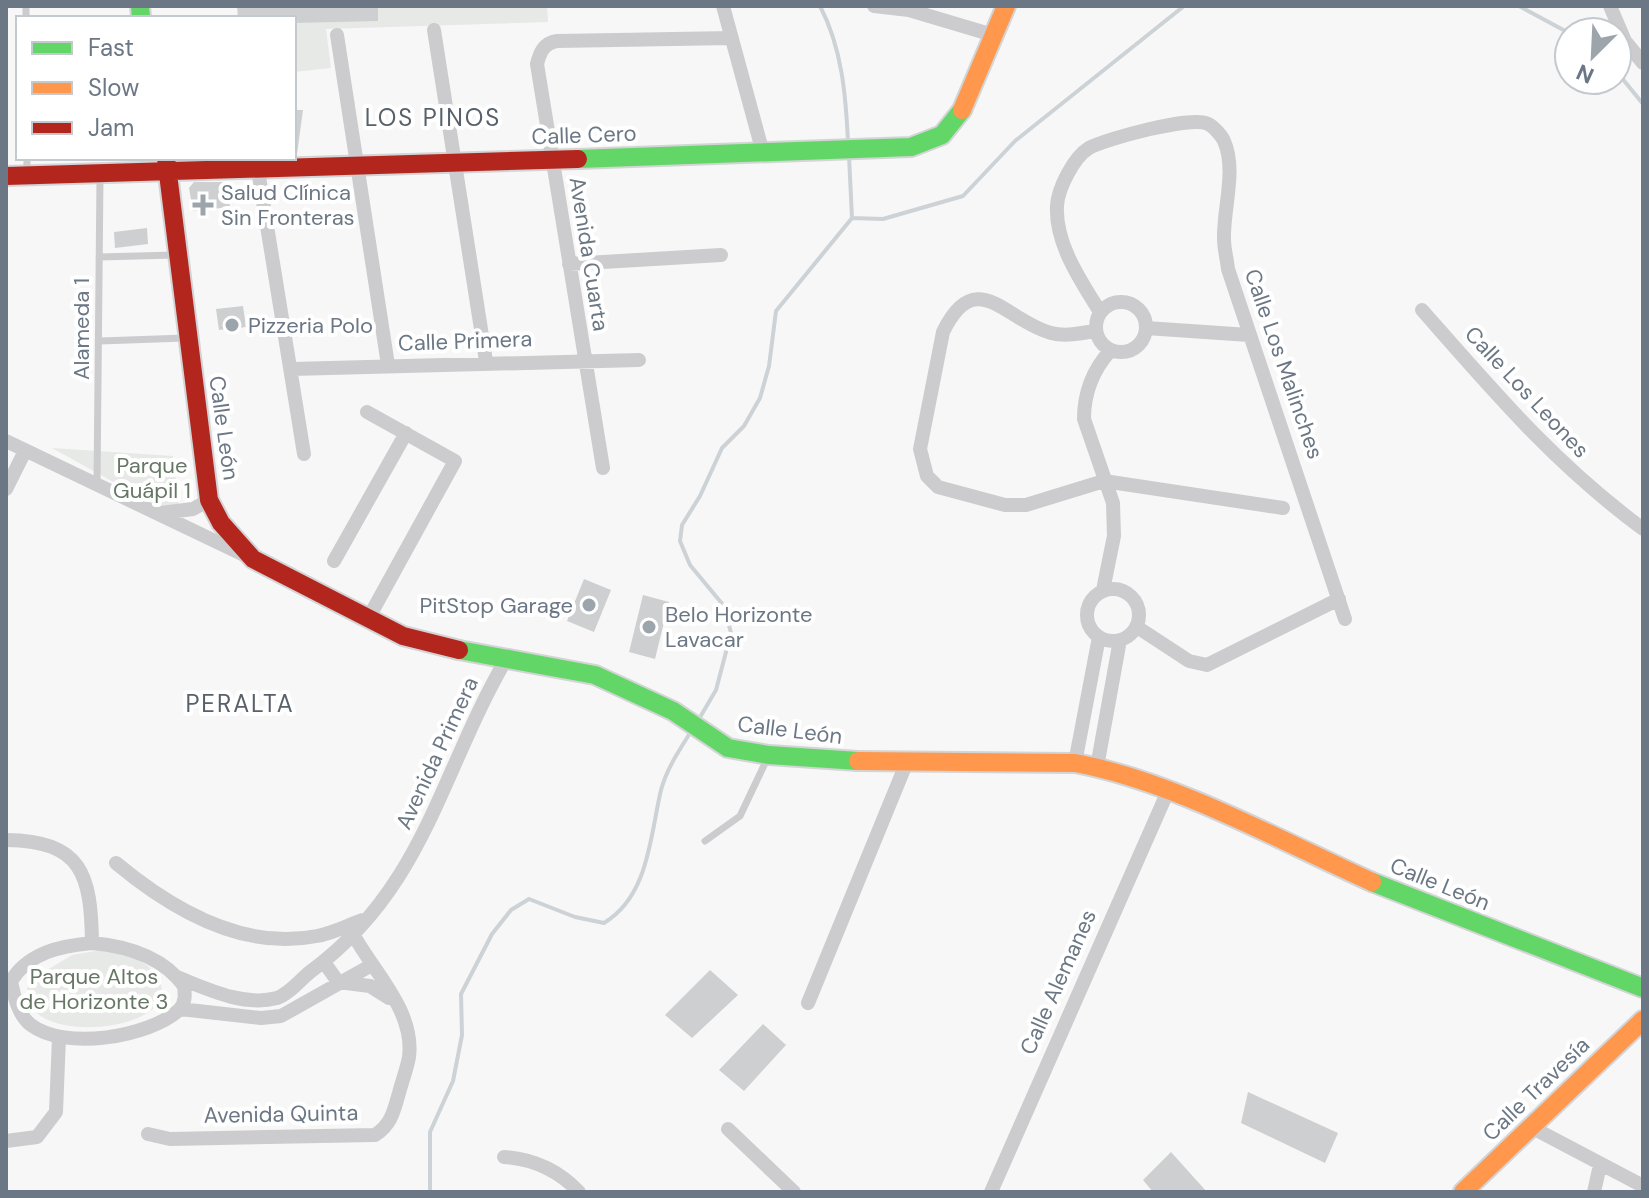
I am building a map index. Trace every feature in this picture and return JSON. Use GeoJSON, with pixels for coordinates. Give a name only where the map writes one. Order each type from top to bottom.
{"type":"FeatureCollection","features":[{"type":"Feature","properties":{"kind":"main road","name":"Calle Cero"},"geometry":{"type":"LineString","coordinates":[[6,176],[27,167],[100,174],[167,165],[455,163],[911,147],[942,135],[960,114],[1006,6]]}},
{"type":"Feature","properties":{"kind":"main road","name":"Calle León"},"geometry":{"type":"LineString","coordinates":[[167,165],[209,500],[221,523],[253,559],[403,636],[444,647],[508,656],[595,675],[673,711],[728,748],[769,755],[906,764],[1075,763],[1097,767],[1168,791],[1397,893],[1643,988]]}},
{"type":"Feature","properties":{"kind":"main road","name":"Calle Travesía"},"geometry":{"type":"LineString","coordinates":[[1463,1192],[1643,1020]]}},
{"type":"Feature","properties":{"kind":"street"},"geometry":{"type":"LineString","coordinates":[[723,6],[763,153]]}},
{"type":"Feature","properties":{"kind":"street"},"geometry":{"type":"LineString","coordinates":[[874,6],[909,10],[993,35]]}},
{"type":"Feature","properties":{"kind":"street"},"geometry":{"type":"LineString","coordinates":[[1610,6],[1625,41],[1643,63]]}},
{"type":"Feature","properties":{"kind":"street"},"geometry":{"type":"LineString","coordinates":[[434,30],[486,361]]}},
{"type":"Feature","properties":{"kind":"street"},"geometry":{"type":"LineString","coordinates":[[337,35],[388,365]]}},
{"type":"Feature","properties":{"kind":"street","name":"Avenida Cuarta"},"geometry":{"type":"LineString","coordinates":[[603,468],[537,64],[544,47],[557,41],[732,38]]}},
{"type":"Feature","properties":{"kind":"street","name":"Calle Los Malinches"},"geometry":{"type":"LineString","coordinates":[[1100,312],[1074,271],[1060,231],[1057,205],[1075,164],[1089,148],[1168,124],[1189,120],[1208,124],[1223,139],[1228,158],[1223,239],[1228,269],[1275,401],[1345,619]]}},
{"type":"Feature","properties":{"kind":"street"},"geometry":{"type":"LineString","coordinates":[[257,164],[304,454]]}},
{"type":"Feature","properties":{"kind":"street"},"geometry":{"type":"LineString","coordinates":[[569,264],[721,255]]}},
{"type":"Feature","properties":{"kind":"street"},"geometry":{"type":"LineString","coordinates":[[1095,331],[1052,333],[989,300],[976,298],[963,304],[952,315],[943,332],[920,449],[921,464],[938,487],[1005,505],[1026,505],[1104,481],[1283,508]]}},
{"type":"Feature","properties":{"kind":"street"},"geometry":{"type":"LineString","coordinates":[[1113,303],[1129,303],[1141,312],[1146,328],[1141,343],[1127,352],[1110,351],[1095,331],[1100,312],[1113,303]]}},
{"type":"Feature","properties":{"kind":"street","name":"Calle Los Leones"},"geometry":{"type":"LineString","coordinates":[[1422,310],[1525,428],[1587,487],[1643,529]]}},
{"type":"Feature","properties":{"kind":"street"},"geometry":{"type":"LineString","coordinates":[[1146,328],[1249,335]]}},
{"type":"Feature","properties":{"kind":"street"},"geometry":{"type":"LineString","coordinates":[[1103,590],[1115,519],[1113,503],[1084,419],[1084,404],[1100,363],[1110,351]]}},
{"type":"Feature","properties":{"kind":"street","name":"Calle Primera"},"geometry":{"type":"LineString","coordinates":[[292,369],[486,361],[639,360]]}},
{"type":"Feature","properties":{"kind":"street"},"geometry":{"type":"LineString","coordinates":[[367,412],[455,461],[368,619]]}},
{"type":"Feature","properties":{"kind":"street"},"geometry":{"type":"LineString","coordinates":[[334,561],[406,433]]}},
{"type":"Feature","properties":{"kind":"street"},"geometry":{"type":"LineString","coordinates":[[6,441],[253,559]]}},
{"type":"Feature","properties":{"kind":"street"},"geometry":{"type":"LineString","coordinates":[[6,489],[25,451]]}},
{"type":"Feature","properties":{"kind":"street"},"geometry":{"type":"LineString","coordinates":[[161,513],[193,509],[209,500]]}},
{"type":"Feature","properties":{"kind":"street"},"geometry":{"type":"LineString","coordinates":[[1097,767],[1120,640],[1137,627],[1139,609],[1130,594],[1113,588],[1103,590],[1091,599],[1088,624],[1099,637],[1120,640]]}},
{"type":"Feature","properties":{"kind":"street"},"geometry":{"type":"LineString","coordinates":[[1137,627],[1189,661],[1216,664],[1339,599]]}},
{"type":"Feature","properties":{"kind":"street"},"geometry":{"type":"LineString","coordinates":[[1075,763],[1099,637]]}},
{"type":"Feature","properties":{"kind":"street","name":"Avenida Primera"},"geometry":{"type":"LineString","coordinates":[[180,1009],[124,1034],[85,1040],[59,1037],[32,1026],[23,1018],[10,997],[8,980],[41,954],[61,946],[92,943],[141,954],[160,963],[177,977],[254,1001],[280,997],[324,962],[371,917],[420,845],[477,708],[508,656]]}},
{"type":"Feature","properties":{"kind":"street"},"geometry":{"type":"LineString","coordinates":[[808,1003],[906,764]]}},
{"type":"Feature","properties":{"kind":"street","name":"Calle Alemanes"},"geometry":{"type":"LineString","coordinates":[[991,1192],[1168,791]]}},
{"type":"Feature","properties":{"kind":"street"},"geometry":{"type":"LineString","coordinates":[[6,840],[42,841],[63,851],[81,873],[91,897],[92,943]]}},
{"type":"Feature","properties":{"kind":"street"},"geometry":{"type":"LineString","coordinates":[[116,863],[161,897],[209,922],[247,934],[301,939],[320,936],[371,917]]}},
{"type":"Feature","properties":{"kind":"street","name":"Avenida Quinta"},"geometry":{"type":"LineString","coordinates":[[148,1134],[170,1139],[375,1135],[385,1129],[393,1116],[409,1057],[409,1033],[399,1010],[353,934]]}},
{"type":"Feature","properties":{"kind":"street"},"geometry":{"type":"LineString","coordinates":[[324,962],[338,982]]}},
{"type":"Feature","properties":{"kind":"street"},"geometry":{"type":"LineString","coordinates":[[177,977],[184,986],[185,999],[180,1009],[261,1018],[281,1016],[370,966]]}},
{"type":"Feature","properties":{"kind":"street"},"geometry":{"type":"LineString","coordinates":[[338,982],[358,983],[379,990],[399,1010]]}},
{"type":"Feature","properties":{"kind":"street"},"geometry":{"type":"LineString","coordinates":[[6,1141],[37,1137],[56,1112],[59,1037]]}},
{"type":"Feature","properties":{"kind":"street"},"geometry":{"type":"LineString","coordinates":[[1531,1127],[1643,1186]]}},
{"type":"Feature","properties":{"kind":"street"},"geometry":{"type":"LineString","coordinates":[[728,1129],[794,1192]]}},
{"type":"Feature","properties":{"kind":"street"},"geometry":{"type":"LineString","coordinates":[[504,1157],[527,1159],[548,1168],[579,1192]]}},
{"type":"Feature","properties":{"kind":"street"},"geometry":{"type":"LineString","coordinates":[[1594,1192],[1600,1165]]}},
{"type":"Feature","properties":{"kind":"lane","name":"Alameda 1"},"geometry":{"type":"LineString","coordinates":[[97,483],[100,174]]}},
{"type":"Feature","properties":{"kind":"lane"},"geometry":{"type":"LineString","coordinates":[[99,257],[177,254]]}},
{"type":"Feature","properties":{"kind":"lane"},"geometry":{"type":"LineString","coordinates":[[100,341],[187,338]]}},
{"type":"Feature","properties":{"kind":"lane"},"geometry":{"type":"LineString","coordinates":[[705,841],[740,816],[769,755]]}},
{"type":"Feature","properties":{"kind":"green space"},"geometry":{"type":"Polygon","coordinates":[[[378,6],[547,6],[548,22],[326,29],[331,68],[296,72],[296,23],[378,6]]]}},
{"type":"Feature","properties":{"kind":"green space","name":"Parque Guápil 1"},"geometry":{"type":"Polygon","coordinates":[[[52,448],[173,456],[179,505],[162,509],[52,448]]]}},
{"type":"Feature","properties":{"kind":"green space","name":"Parque Altos de Horizonte 3"},"geometry":{"type":"Polygon","coordinates":[[[101,950],[134,958],[154,973],[159,980],[161,999],[147,1013],[124,1023],[96,1027],[67,1026],[44,1018],[29,1003],[29,981],[72,955],[101,950]]]}},
{"type":"Feature","properties":{"kind":"building"},"geometry":{"type":"Polygon","coordinates":[[[237,6],[378,6],[378,21],[296,23],[296,16],[238,16],[237,6]]]}},
{"type":"Feature","properties":{"kind":"building"},"geometry":{"type":"Polygon","coordinates":[[[296,110],[303,110],[297,154],[296,110]]]}},
{"type":"Feature","properties":{"kind":"building"},"geometry":{"type":"Polygon","coordinates":[[[194,182],[226,182],[230,207],[193,211],[189,188],[194,182]]]}},
{"type":"Feature","properties":{"kind":"building"},"geometry":{"type":"Polygon","coordinates":[[[147,228],[148,244],[115,248],[114,232],[147,228]]]}},
{"type":"Feature","properties":{"kind":"building"},"geometry":{"type":"Polygon","coordinates":[[[243,306],[246,327],[219,330],[216,309],[243,306]]]}},
{"type":"Feature","properties":{"kind":"building","name":"PitStop Garage"},"geometry":{"type":"Polygon","coordinates":[[[584,579],[611,590],[594,632],[567,621],[584,579]]]}},
{"type":"Feature","properties":{"kind":"building","name":"Belo Horizonte Lavacar"},"geometry":{"type":"Polygon","coordinates":[[[643,595],[669,602],[655,659],[629,652],[643,595]]]}},
{"type":"Feature","properties":{"kind":"building"},"geometry":{"type":"Polygon","coordinates":[[[710,970],[738,995],[692,1038],[665,1015],[710,970]]]}},
{"type":"Feature","properties":{"kind":"building"},"geometry":{"type":"Polygon","coordinates":[[[763,1024],[786,1045],[744,1091],[719,1070],[763,1024]]]}},
{"type":"Feature","properties":{"kind":"building"},"geometry":{"type":"Polygon","coordinates":[[[1248,1092],[1338,1133],[1325,1163],[1241,1123],[1248,1092]]]}},
{"type":"Feature","properties":{"kind":"building"},"geometry":{"type":"Polygon","coordinates":[[[1171,1152],[1207,1192],[1153,1192],[1143,1180],[1171,1152]]]}},
{"type":"Feature","properties":{"kind":"waterway"},"geometry":{"type":"LineString","coordinates":[[820,6],[838,55],[848,143]]}},
{"type":"Feature","properties":{"kind":"waterway"},"geometry":{"type":"LineString","coordinates":[[699,719],[716,690],[731,633],[724,606],[690,565],[680,541],[682,525],[700,496],[722,448],[744,426],[760,398],[769,366],[776,311],[852,218],[883,219],[963,196],[1015,141],[1184,6]]}},
{"type":"Feature","properties":{"kind":"waterway"},"geometry":{"type":"LineString","coordinates":[[1519,6],[1553,24]]}},
{"type":"Feature","properties":{"kind":"waterway"},"geometry":{"type":"LineString","coordinates":[[1633,92],[1643,104]]}},
{"type":"Feature","properties":{"kind":"waterway"},"geometry":{"type":"LineString","coordinates":[[849,156],[852,218]]}},
{"type":"Feature","properties":{"kind":"waterway"},"geometry":{"type":"LineString","coordinates":[[430,1192],[430,1132],[453,1081],[462,1035],[461,994],[492,934],[511,910],[529,899],[575,917],[604,923],[619,911],[639,881],[661,790],[674,759],[692,730]]}},
{"type":"Feature","properties":{"kind":"traffic: fast"},"geometry":{"type":"LineString","coordinates":[[140,6],[141,16]]}},
{"type":"Feature","properties":{"kind":"traffic: fast"},"geometry":{"type":"LineString","coordinates":[[578,159],[911,147],[942,135],[962,110]]}},
{"type":"Feature","properties":{"kind":"traffic: fast"},"geometry":{"type":"LineString","coordinates":[[459,650],[595,675],[673,711],[728,748],[769,755],[858,761]]}},
{"type":"Feature","properties":{"kind":"traffic: fast"},"geometry":{"type":"LineString","coordinates":[[1372,882],[1643,988]]}},
{"type":"Feature","properties":{"kind":"traffic: slow"},"geometry":{"type":"LineString","coordinates":[[962,110],[1006,6]]}},
{"type":"Feature","properties":{"kind":"traffic: slow"},"geometry":{"type":"LineString","coordinates":[[858,761],[1075,763],[1150,783],[1188,798],[1372,882]]}},
{"type":"Feature","properties":{"kind":"traffic: slow"},"geometry":{"type":"LineString","coordinates":[[1463,1192],[1643,1020]]}},
{"type":"Feature","properties":{"kind":"traffic: jam"},"geometry":{"type":"LineString","coordinates":[[6,176],[578,159]]}},
{"type":"Feature","properties":{"kind":"traffic: jam"},"geometry":{"type":"LineString","coordinates":[[166,160],[209,500],[221,523],[253,559],[403,636],[459,650]]}},
{"type":"Feature","properties":{"kind":"place","name":"Salud Clínica Sin Fronteras"},"geometry":{"type":"Point","coordinates":[203,205]}},
{"type":"Feature","properties":{"kind":"place","name":"Pizzeria Polo"},"geometry":{"type":"Point","coordinates":[232,325]}},
{"type":"Feature","properties":{"kind":"place","name":"PitStop Garage"},"geometry":{"type":"Point","coordinates":[589,605]}},
{"type":"Feature","properties":{"kind":"place","name":"Belo Horizonte Lavacar"},"geometry":{"type":"Point","coordinates":[649,627]}},
{"type":"Feature","properties":{"kind":"district","name":"LOS PINOS"},"geometry":{"type":"Point","coordinates":[433,117]}},
{"type":"Feature","properties":{"kind":"district","name":"PERALTA"},"geometry":{"type":"Point","coordinates":[240,703]}}]}
